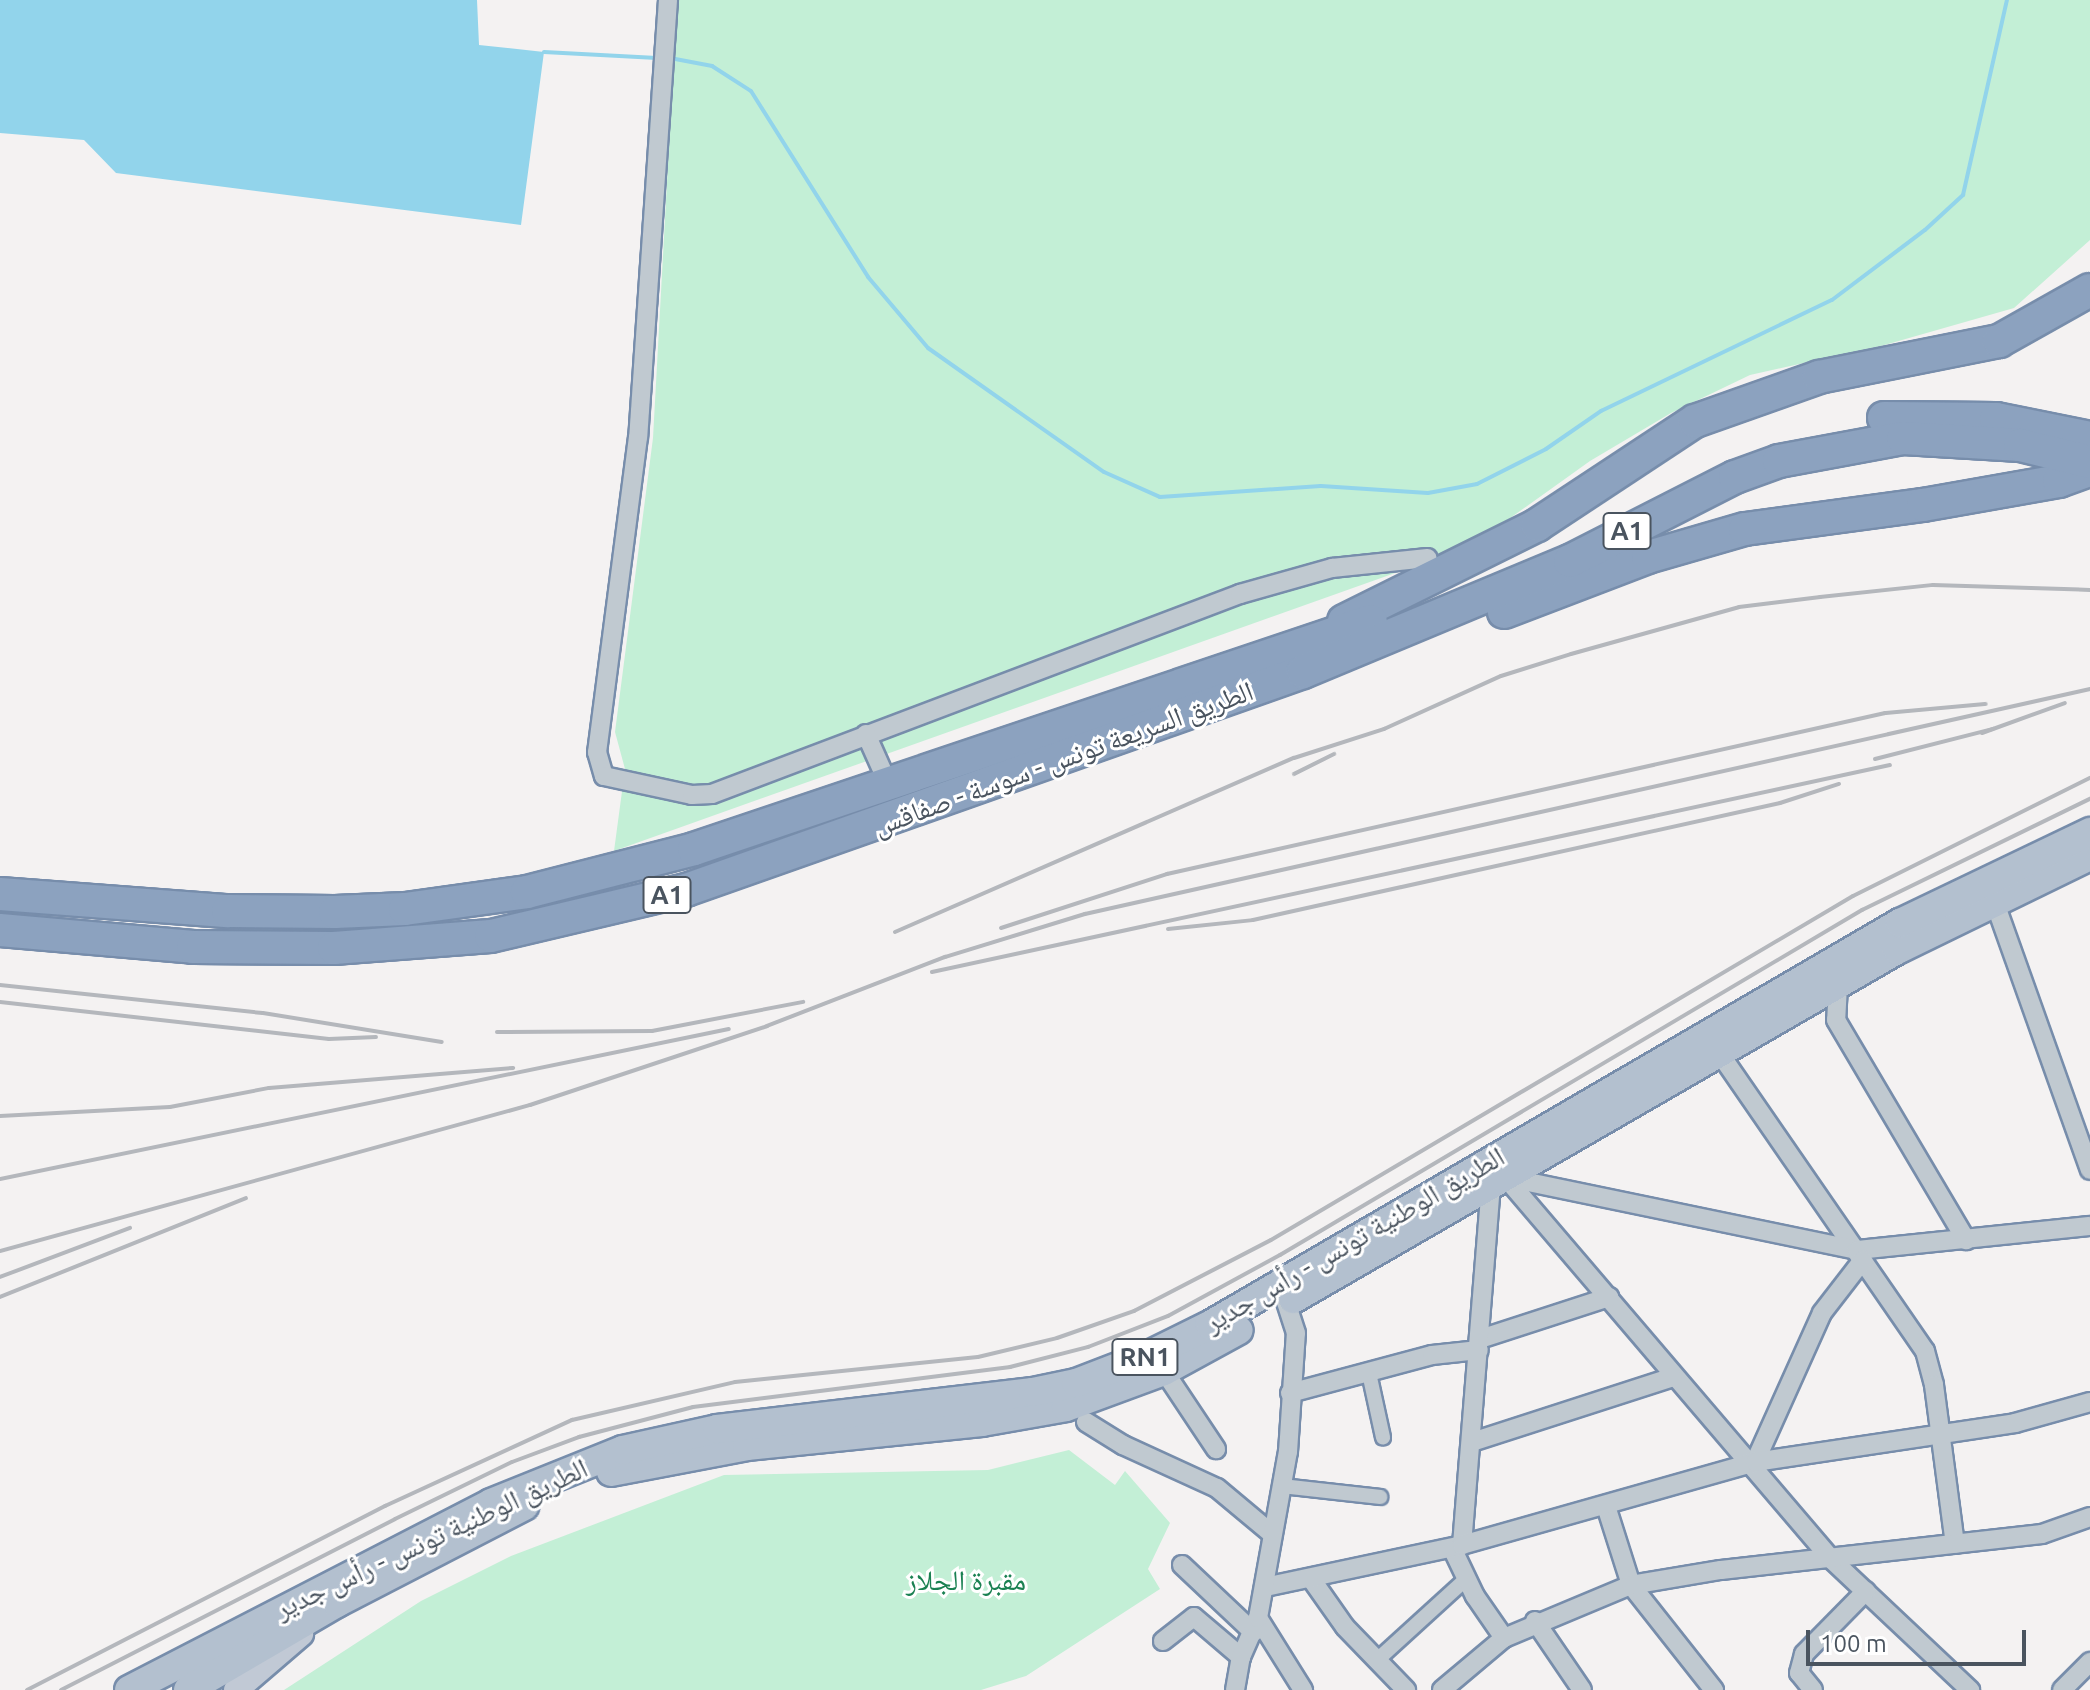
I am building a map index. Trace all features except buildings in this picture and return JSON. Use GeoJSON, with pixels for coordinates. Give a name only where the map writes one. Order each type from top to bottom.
{"type":"FeatureCollection","features":[{"type":"Feature","properties":{"kind":"highway"},"geometry":{"type":"LineString","coordinates":[[2090,290],[1999,341],[1819,377],[1695,421],[1537,525],[1389,595],[1305,657],[1333,670],[1397,652],[1648,557],[1745,529],[1923,505],[2059,481],[2090,470]]}},
{"type":"Feature","properties":{"kind":"highway","name":"الطريق السريعة تونس - سوسة - صفاقس"},"geometry":{"type":"LineString","coordinates":[[1959,428],[2090,462]]}},
{"type":"Feature","properties":{"kind":"highway","name":"الطريق السريعة تونس - سوسة - صفاقس"},"geometry":{"type":"LineString","coordinates":[[0,930],[193,947],[334,948],[491,936],[686,890],[1305,657],[1570,561],[1735,477],[1779,461],[1858,443],[1959,428],[2090,438]]}},
{"type":"Feature","properties":{"kind":"highway","name":"الطريق السريعة تونس - سوسة - صفاقس"},"geometry":{"type":"LineString","coordinates":[[0,894],[228,911],[405,909],[527,892],[630,867],[887,781],[1305,657]]}},
{"type":"Feature","properties":{"kind":"main road","name":"الطريق الوطنية تونس - رأس جدير"},"geometry":{"type":"LineString","coordinates":[[188,1690],[337,1603],[519,1508],[621,1468],[747,1446],[1025,1416],[1066,1407],[1164,1371],[1286,1303],[1496,1173],[2090,832]]}},
{"type":"Feature","properties":{"kind":"main road","name":"الطريق الوطنية تونس - رأس جدير"},"geometry":{"type":"LineString","coordinates":[[129,1690],[491,1503],[623,1450],[717,1429],[1033,1392],[1076,1383],[1151,1354],[1496,1173],[1838,985],[1990,889],[2090,856]]}},
{"type":"Feature","properties":{"kind":"main road"},"geometry":{"type":"LineString","coordinates":[[236,1690],[337,1603]]}},
{"type":"Feature","properties":{"kind":"street"},"geometry":{"type":"LineString","coordinates":[[668,0],[638,437],[598,769],[613,780],[701,796],[1240,594],[1332,568],[1427,558]]}},
{"type":"Feature","properties":{"kind":"street"},"geometry":{"type":"LineString","coordinates":[[866,734],[887,781]]}},
{"type":"Feature","properties":{"kind":"street"},"geometry":{"type":"LineString","coordinates":[[1990,889],[2090,1170]]}},
{"type":"Feature","properties":{"kind":"street"},"geometry":{"type":"LineString","coordinates":[[1838,985],[1836,1020],[1966,1240]]}},
{"type":"Feature","properties":{"kind":"street"},"geometry":{"type":"LineString","coordinates":[[1718,1051],[1925,1351],[1934,1385],[1938,1434],[1955,1544]]}},
{"type":"Feature","properties":{"kind":"street"},"geometry":{"type":"LineString","coordinates":[[1496,1173],[1860,1255],[2090,1226]]}},
{"type":"Feature","properties":{"kind":"street"},"geometry":{"type":"LineString","coordinates":[[1496,1173],[1609,1297],[1673,1377],[1752,1463],[1832,1560],[1970,1690]]}},
{"type":"Feature","properties":{"kind":"street"},"geometry":{"type":"LineString","coordinates":[[1496,1173],[1472,1442],[1457,1546],[1466,1579],[1504,1638]]}},
{"type":"Feature","properties":{"kind":"street"},"geometry":{"type":"LineString","coordinates":[[1752,1463],[1822,1313],[1860,1255]]}},
{"type":"Feature","properties":{"kind":"street"},"geometry":{"type":"LineString","coordinates":[[1290,1393],[1479,1344],[1609,1297]]}},
{"type":"Feature","properties":{"kind":"street"},"geometry":{"type":"LineString","coordinates":[[1237,1689],[1241,1657],[1256,1625],[1265,1587],[1282,1486],[1296,1333],[1286,1303]]}},
{"type":"Feature","properties":{"kind":"street"},"geometry":{"type":"LineString","coordinates":[[1164,1371],[1216,1449]]}},
{"type":"Feature","properties":{"kind":"street"},"geometry":{"type":"LineString","coordinates":[[1369,1373],[1383,1437]]}},
{"type":"Feature","properties":{"kind":"street"},"geometry":{"type":"LineString","coordinates":[[1472,1442],[1673,1377]]}},
{"type":"Feature","properties":{"kind":"street"},"geometry":{"type":"LineString","coordinates":[[1265,1587],[1312,1580],[1457,1546],[1752,1463],[2027,1421],[2090,1402]]}},
{"type":"Feature","properties":{"kind":"street"},"geometry":{"type":"LineString","coordinates":[[1086,1422],[1123,1445],[1217,1488],[1272,1534]]}},
{"type":"Feature","properties":{"kind":"street"},"geometry":{"type":"LineString","coordinates":[[1282,1486],[1380,1497]]}},
{"type":"Feature","properties":{"kind":"street"},"geometry":{"type":"LineString","coordinates":[[1606,1506],[1631,1585],[1714,1690]]}},
{"type":"Feature","properties":{"kind":"street"},"geometry":{"type":"LineString","coordinates":[[1442,1690],[1504,1638],[1535,1621],[1631,1585],[1721,1570],[1832,1560],[2042,1534],[2090,1517]]}},
{"type":"Feature","properties":{"kind":"street"},"geometry":{"type":"LineString","coordinates":[[1182,1565],[1256,1625],[1303,1690]]}},
{"type":"Feature","properties":{"kind":"street"},"geometry":{"type":"LineString","coordinates":[[1376,1661],[1466,1579]]}},
{"type":"Feature","properties":{"kind":"street"},"geometry":{"type":"LineString","coordinates":[[1312,1580],[1376,1661],[1406,1690]]}},
{"type":"Feature","properties":{"kind":"street"},"geometry":{"type":"LineString","coordinates":[[1813,1690],[1799,1673],[1804,1654],[1866,1591]]}},
{"type":"Feature","properties":{"kind":"street"},"geometry":{"type":"LineString","coordinates":[[1163,1641],[1194,1617],[1241,1657]]}},
{"type":"Feature","properties":{"kind":"street"},"geometry":{"type":"LineString","coordinates":[[1535,1621],[1582,1690]]}},
{"type":"Feature","properties":{"kind":"street"},"geometry":{"type":"LineString","coordinates":[[2062,1690],[2090,1662]]}},
{"type":"Feature","properties":{"kind":"green space"},"geometry":{"type":"Polygon","coordinates":[[[677,0],[2090,0],[2090,240],[2014,308],[1881,346],[1750,375],[1671,413],[1590,461],[1471,546],[614,851],[625,769],[615,732],[653,438],[677,0]]]}},
{"type":"Feature","properties":{"kind":"green space","name":"مقبرة الجلاز"},"geometry":{"type":"Polygon","coordinates":[[[1069,1450],[1115,1485],[1125,1471],[1170,1523],[1148,1569],[1160,1589],[1026,1676],[981,1690],[284,1690],[421,1601],[511,1556],[724,1475],[988,1470],[1069,1450]]]}},
{"type":"Feature","properties":{"kind":"water"},"geometry":{"type":"Polygon","coordinates":[[[0,0],[477,0],[479,45],[544,52],[521,225],[116,173],[84,140],[0,133],[0,0]]]}},
{"type":"Feature","properties":{"kind":"waterway"},"geometry":{"type":"LineString","coordinates":[[670,58],[712,66],[751,91],[868,277],[928,348],[1104,472],[1160,497],[1321,486],[1428,493],[1477,484],[1546,449],[1601,411],[1832,300],[1925,230],[1963,195],[2007,0]]}},
{"type":"Feature","properties":{"kind":"waterway"},"geometry":{"type":"LineString","coordinates":[[544,52],[657,58]]}},
{"type":"Feature","properties":{"kind":"railway"},"geometry":{"type":"LineString","coordinates":[[895,932],[1294,758],[1384,729],[1501,676],[1571,654],[1739,607],[1820,597],[1933,585],[2090,590]]}},
{"type":"Feature","properties":{"kind":"railway"},"geometry":{"type":"LineString","coordinates":[[0,1251],[530,1105],[767,1026],[945,957],[1085,914],[2090,689]]}},
{"type":"Feature","properties":{"kind":"railway"},"geometry":{"type":"LineString","coordinates":[[1982,733],[2065,703]]}},
{"type":"Feature","properties":{"kind":"railway"},"geometry":{"type":"LineString","coordinates":[[1001,928],[1167,874],[1885,713],[1986,704]]}},
{"type":"Feature","properties":{"kind":"railway"},"geometry":{"type":"LineString","coordinates":[[1875,759],[1993,729]]}},
{"type":"Feature","properties":{"kind":"railway"},"geometry":{"type":"LineString","coordinates":[[1294,774],[1334,754]]}},
{"type":"Feature","properties":{"kind":"railway"},"geometry":{"type":"LineString","coordinates":[[932,972],[1890,765]]}},
{"type":"Feature","properties":{"kind":"railway"},"geometry":{"type":"LineString","coordinates":[[27,1690],[385,1506],[572,1420],[735,1382],[978,1357],[1057,1338],[1134,1311],[1271,1240],[1853,896],[2090,778]]}},
{"type":"Feature","properties":{"kind":"railway"},"geometry":{"type":"LineString","coordinates":[[1168,929],[1253,920],[1780,803],[1839,784]]}},
{"type":"Feature","properties":{"kind":"railway"},"geometry":{"type":"LineString","coordinates":[[61,1690],[395,1519],[512,1462],[579,1437],[693,1407],[1010,1367],[1088,1347],[1168,1316],[1280,1255],[1862,910],[2090,799]]}},
{"type":"Feature","properties":{"kind":"railway"},"geometry":{"type":"LineString","coordinates":[[0,985],[263,1013],[442,1042]]}},
{"type":"Feature","properties":{"kind":"railway"},"geometry":{"type":"LineString","coordinates":[[0,1002],[329,1039],[376,1037]]}},
{"type":"Feature","properties":{"kind":"railway"},"geometry":{"type":"LineString","coordinates":[[497,1032],[652,1031],[803,1002]]}},
{"type":"Feature","properties":{"kind":"railway"},"geometry":{"type":"LineString","coordinates":[[0,1179],[729,1029]]}},
{"type":"Feature","properties":{"kind":"railway"},"geometry":{"type":"LineString","coordinates":[[0,1116],[170,1107],[269,1088],[513,1068]]}},
{"type":"Feature","properties":{"kind":"railway"},"geometry":{"type":"LineString","coordinates":[[0,1297],[246,1198]]}},
{"type":"Feature","properties":{"kind":"railway"},"geometry":{"type":"LineString","coordinates":[[0,1277],[130,1228]]}}]}
